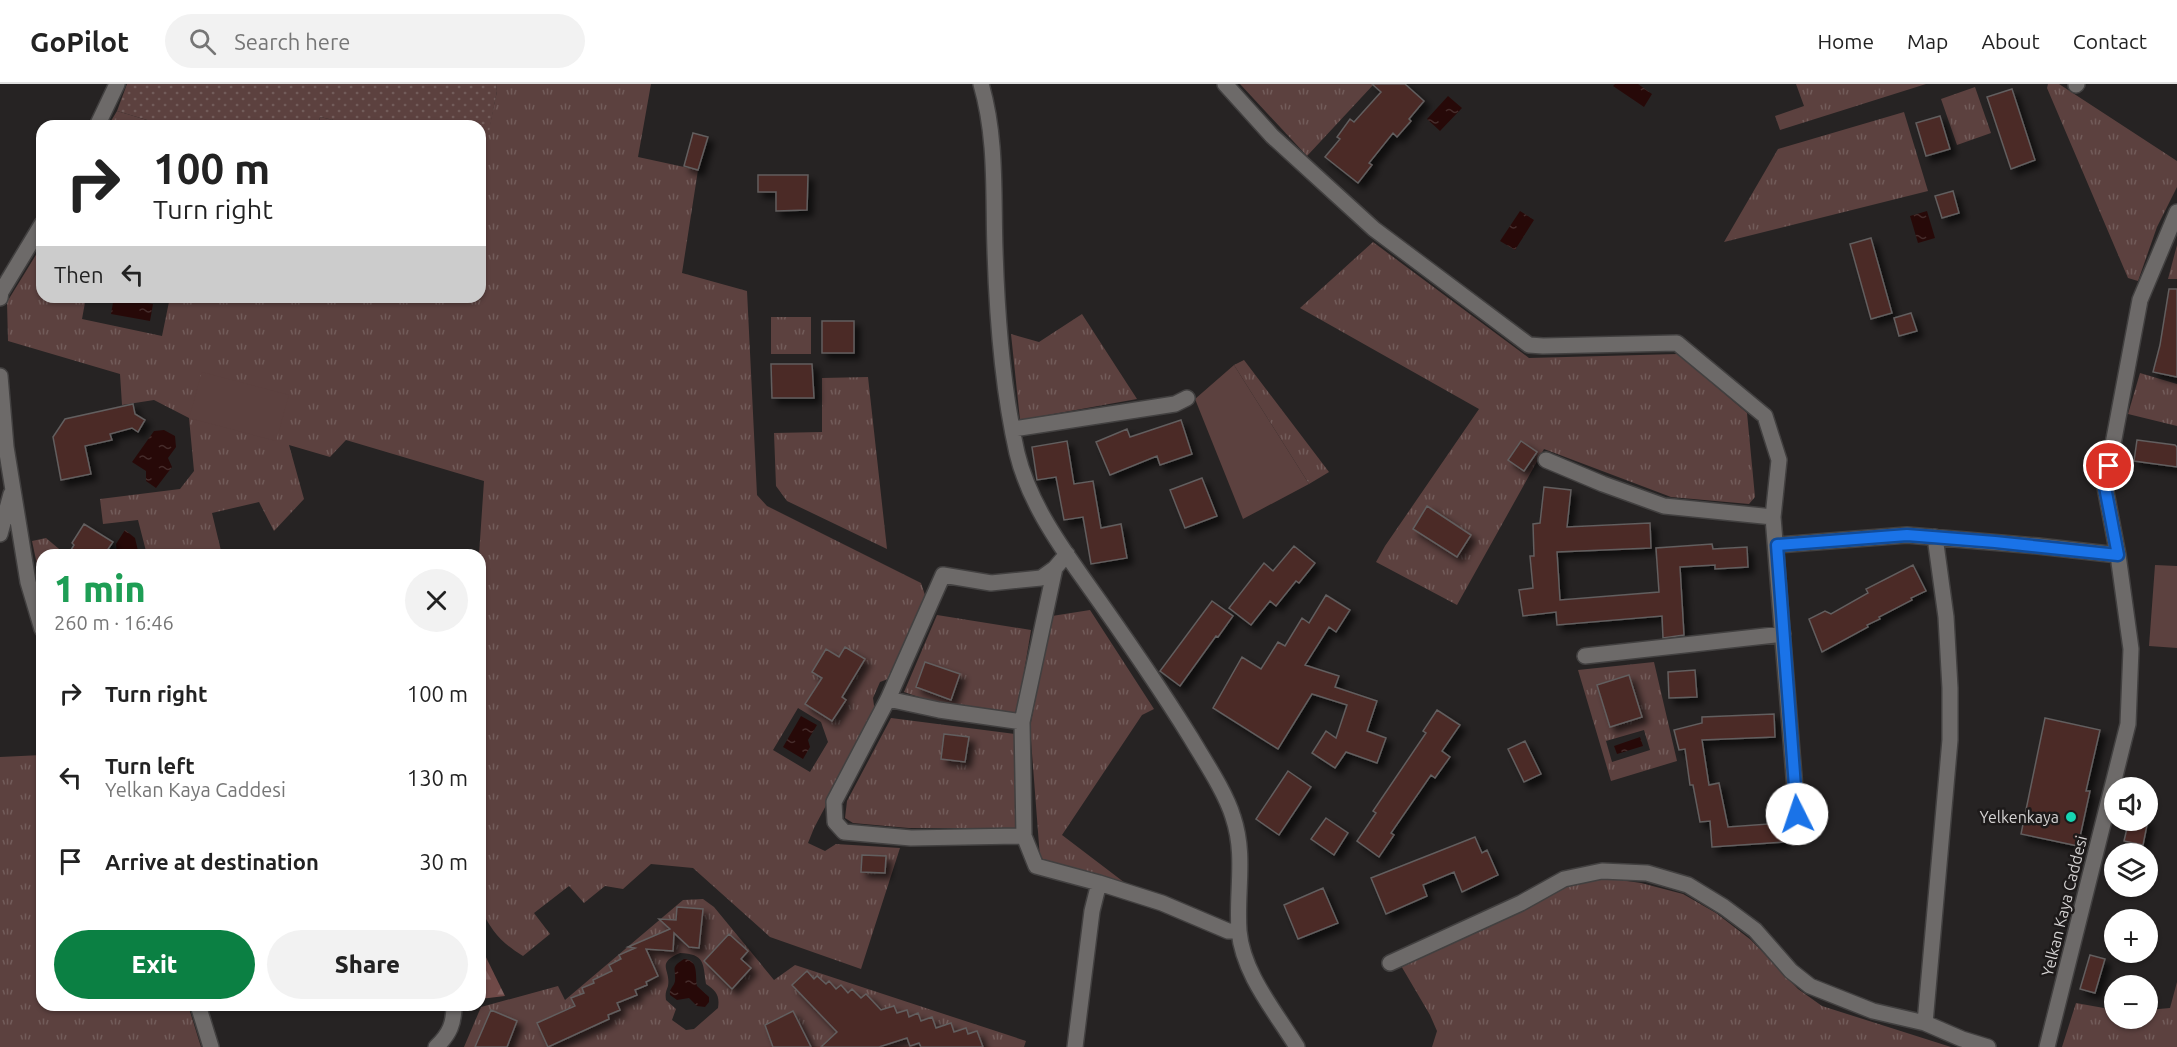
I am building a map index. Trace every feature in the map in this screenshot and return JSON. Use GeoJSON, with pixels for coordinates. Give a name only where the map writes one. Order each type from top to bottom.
{"type":"FeatureCollection","features":[{"type":"Feature","properties":{"kind":"street"},"geometry":{"type":"LineString","coordinates":[[100,120],[117,84]]}},
{"type":"Feature","properties":{"kind":"street"},"geometry":{"type":"LineString","coordinates":[[981,84],[992,140],[995,250],[1004,381],[1017,453],[1032,495],[1067,554],[1207,763],[1233,815],[1241,866],[1239,932],[1247,966],[1297,1047]]}},
{"type":"Feature","properties":{"kind":"street"},"geometry":{"type":"LineString","coordinates":[[1225,84],[1272,136],[1374,229],[1529,345],[1677,343],[1766,416],[1779,460],[1773,517],[1797,814]]}},
{"type":"Feature","properties":{"kind":"street","name":"Yelkan Kaya Caddesi"},"geometry":{"type":"LineString","coordinates":[[2047,1047],[2128,724],[2131,649],[2118,555],[2105,487],[2140,300],[2177,212]]}},
{"type":"Feature","properties":{"kind":"street"},"geometry":{"type":"LineString","coordinates":[[0,298],[36,234]]}},
{"type":"Feature","properties":{"kind":"street"},"geometry":{"type":"LineString","coordinates":[[0,376],[6,447],[28,582],[36,609]]}},
{"type":"Feature","properties":{"kind":"street"},"geometry":{"type":"LineString","coordinates":[[1014,429],[1175,404],[1187,398]]}},
{"type":"Feature","properties":{"kind":"street"},"geometry":{"type":"LineString","coordinates":[[1546,460],[1664,506],[1773,517]]}},
{"type":"Feature","properties":{"kind":"street"},"geometry":{"type":"LineString","coordinates":[[0,534],[13,489]]}},
{"type":"Feature","properties":{"kind":"street"},"geometry":{"type":"LineString","coordinates":[[1777,545],[1907,535],[2118,555]]}},
{"type":"Feature","properties":{"kind":"street"},"geometry":{"type":"LineString","coordinates":[[1925,1023],[1950,740],[1946,617],[1935,537]]}},
{"type":"Feature","properties":{"kind":"street"},"geometry":{"type":"LineString","coordinates":[[1024,836],[911,838],[844,832],[835,822],[834,802],[888,699],[944,575],[991,583],[1041,578],[1055,568],[1067,554]]}},
{"type":"Feature","properties":{"kind":"street"},"geometry":{"type":"LineString","coordinates":[[1055,568],[1022,722],[1024,836],[1036,866],[1162,903],[1228,931],[1239,932]]}},
{"type":"Feature","properties":{"kind":"street"},"geometry":{"type":"LineString","coordinates":[[1585,656],[1783,634]]}},
{"type":"Feature","properties":{"kind":"street"},"geometry":{"type":"LineString","coordinates":[[888,699],[939,710],[1022,722]]}},
{"type":"Feature","properties":{"kind":"street"},"geometry":{"type":"LineString","coordinates":[[1390,963],[1521,903],[1564,879],[1602,871],[1647,873],[1688,885],[1724,907],[1755,930],[1791,971],[1810,986],[1873,1011],[1925,1023],[1988,1047]]}},
{"type":"Feature","properties":{"kind":"street"},"geometry":{"type":"LineString","coordinates":[[1075,1047],[1092,911],[1099,883]]}},
{"type":"Feature","properties":{"kind":"street"},"geometry":{"type":"LineString","coordinates":[[200,1011],[211,1047]]}},
{"type":"Feature","properties":{"kind":"street"},"geometry":{"type":"LineString","coordinates":[[436,1047],[443,1041],[454,1024],[454,1011]]}},
{"type":"Feature","properties":{"kind":"green space"},"geometry":{"type":"Polygon","coordinates":[[[127,84],[496,84],[497,91],[486,148],[486,120],[334,120],[320,117],[319,120],[147,120],[117,111],[127,84]]]}},
{"type":"Feature","properties":{"kind":"green space"},"geometry":{"type":"Polygon","coordinates":[[[496,84],[651,84],[638,157],[698,170],[682,273],[747,291],[757,495],[767,506],[921,583],[925,595],[888,679],[880,682],[873,698],[875,713],[808,843],[825,851],[836,844],[900,848],[861,969],[770,937],[693,868],[651,864],[623,889],[605,886],[584,903],[569,886],[534,913],[550,934],[523,956],[508,946],[497,935],[486,918],[486,549],[479,549],[484,481],[346,440],[330,457],[289,445],[304,499],[274,531],[259,502],[212,513],[221,549],[145,549],[138,520],[103,524],[100,499],[180,489],[194,471],[189,418],[154,400],[122,405],[120,374],[8,341],[7,302],[36,255],[36,303],[85,303],[82,319],[162,336],[169,303],[486,303],[486,144],[497,91],[496,84]],[[798,708],[773,750],[810,772],[828,742],[821,722],[798,708]]]}},
{"type":"Feature","properties":{"kind":"green space"},"geometry":{"type":"Polygon","coordinates":[[[1240,84],[1374,84],[1307,156],[1240,84]]]}},
{"type":"Feature","properties":{"kind":"green space"},"geometry":{"type":"Polygon","coordinates":[[[1796,84],[1926,84],[1780,130],[1775,116],[1804,106],[1796,84]]]}},
{"type":"Feature","properties":{"kind":"green space"},"geometry":{"type":"Polygon","coordinates":[[[2048,84],[2059,84],[2177,161],[2177,187],[2157,227],[2138,281],[2128,278],[2047,88],[2048,84]]]}},
{"type":"Feature","properties":{"kind":"green space"},"geometry":{"type":"Polygon","coordinates":[[[1975,87],[1991,133],[1957,145],[1941,99],[1975,87]]]}},
{"type":"Feature","properties":{"kind":"green space"},"geometry":{"type":"Polygon","coordinates":[[[117,111],[147,120],[112,120],[117,111]]]}},
{"type":"Feature","properties":{"kind":"green space"},"geometry":{"type":"Polygon","coordinates":[[[1904,112],[1928,191],[1724,242],[1778,149],[1904,112]]]}},
{"type":"Feature","properties":{"kind":"green space"},"geometry":{"type":"Polygon","coordinates":[[[1373,242],[1529,358],[1678,354],[1747,413],[1755,497],[1749,504],[1671,497],[1544,449],[1457,605],[1376,562],[1479,409],[1300,308],[1373,242]]]}},
{"type":"Feature","properties":{"kind":"green space"},"geometry":{"type":"Polygon","coordinates":[[[2177,245],[2177,279],[2168,279],[2177,245]]]}},
{"type":"Feature","properties":{"kind":"green space"},"geometry":{"type":"Polygon","coordinates":[[[1082,314],[1137,399],[1020,420],[1011,334],[1039,342],[1082,314]]]}},
{"type":"Feature","properties":{"kind":"green space"},"geometry":{"type":"Polygon","coordinates":[[[771,317],[811,317],[811,354],[771,354],[771,317]]]}},
{"type":"Feature","properties":{"kind":"green space"},"geometry":{"type":"Polygon","coordinates":[[[1244,360],[1329,472],[1309,484],[1234,365],[1244,360]]]}},
{"type":"Feature","properties":{"kind":"green space"},"geometry":{"type":"Polygon","coordinates":[[[1234,365],[1309,484],[1243,519],[1195,399],[1234,365]]]}},
{"type":"Feature","properties":{"kind":"green space"},"geometry":{"type":"Polygon","coordinates":[[[202,372],[289,395],[276,441],[189,418],[202,372]]]}},
{"type":"Feature","properties":{"kind":"green space"},"geometry":{"type":"Polygon","coordinates":[[[2140,373],[2177,384],[2177,426],[2128,414],[2140,373]]]}},
{"type":"Feature","properties":{"kind":"green space"},"geometry":{"type":"Polygon","coordinates":[[[868,377],[887,549],[787,501],[776,486],[774,433],[822,432],[822,378],[868,377]]]}},
{"type":"Feature","properties":{"kind":"green space"},"geometry":{"type":"Polygon","coordinates":[[[46,538],[59,549],[36,549],[36,560],[32,541],[46,538]]]}},
{"type":"Feature","properties":{"kind":"green space"},"geometry":{"type":"Polygon","coordinates":[[[2155,565],[2177,566],[2177,648],[2149,646],[2155,565]]]}},
{"type":"Feature","properties":{"kind":"green space"},"geometry":{"type":"Polygon","coordinates":[[[1090,610],[1154,709],[1142,715],[1062,835],[1129,886],[1040,858],[1030,727],[1052,616],[1090,610]]]}},
{"type":"Feature","properties":{"kind":"green space"},"geometry":{"type":"Polygon","coordinates":[[[937,615],[1031,630],[1017,714],[942,705],[904,692],[937,615]]]}},
{"type":"Feature","properties":{"kind":"green space"},"geometry":{"type":"Polygon","coordinates":[[[1654,662],[1677,761],[1611,781],[1578,670],[1654,662]],[[1644,730],[1606,741],[1612,762],[1650,750],[1644,730]]]}},
{"type":"Feature","properties":{"kind":"green space"},"geometry":{"type":"Polygon","coordinates":[[[891,718],[1015,734],[1015,828],[909,828],[853,823],[845,818],[847,801],[891,718]]]}},
{"type":"Feature","properties":{"kind":"green space"},"geometry":{"type":"Polygon","coordinates":[[[36,755],[36,1011],[190,1011],[201,1047],[0,1047],[0,757],[36,755]]]}},
{"type":"Feature","properties":{"kind":"green space"},"geometry":{"type":"Polygon","coordinates":[[[1606,878],[1641,883],[1683,894],[1716,913],[1751,940],[1798,989],[1822,1006],[1951,1047],[1432,1047],[1437,1031],[1400,964],[1567,885],[1606,878]]]}},
{"type":"Feature","properties":{"kind":"green space"},"geometry":{"type":"Polygon","coordinates":[[[703,899],[714,907],[774,980],[795,965],[1026,1041],[1024,1047],[464,1047],[479,1011],[486,1011],[486,1006],[558,986],[565,1000],[683,900],[703,899]],[[680,953],[668,960],[666,964],[668,986],[666,1000],[676,1009],[672,1020],[686,1030],[694,1029],[718,1008],[716,994],[706,984],[703,965],[694,955],[680,953]]]}},
{"type":"Feature","properties":{"kind":"green space"},"geometry":{"type":"Polygon","coordinates":[[[486,957],[505,996],[486,998],[486,957]]]}},
{"type":"Feature","properties":{"kind":"green space"},"geometry":{"type":"Polygon","coordinates":[[[2177,982],[2177,1047],[2062,1047],[2076,1003],[2104,1008],[2104,1029],[2158,1029],[2158,1009],[2170,1008],[2177,982]]]}},
{"type":"Feature","properties":{"kind":"water"},"geometry":{"type":"Polygon","coordinates":[[[1615,84],[1638,84],[1652,94],[1644,107],[1613,86],[1615,84]]]}},
{"type":"Feature","properties":{"kind":"water"},"geometry":{"type":"Polygon","coordinates":[[[1448,96],[1462,108],[1440,131],[1427,119],[1448,96]]]}},
{"type":"Feature","properties":{"kind":"water"},"geometry":{"type":"Polygon","coordinates":[[[1520,211],[1534,220],[1515,250],[1500,241],[1520,211]]]}},
{"type":"Feature","properties":{"kind":"water"},"geometry":{"type":"Polygon","coordinates":[[[1927,211],[1935,238],[1918,243],[1910,216],[1927,211]]]}},
{"type":"Feature","properties":{"kind":"water"},"geometry":{"type":"Polygon","coordinates":[[[113,303],[153,304],[150,321],[111,314],[113,303]]]}},
{"type":"Feature","properties":{"kind":"water"},"geometry":{"type":"Polygon","coordinates":[[[164,430],[175,436],[176,447],[168,458],[172,467],[156,488],[146,481],[146,471],[132,462],[154,431],[164,430]]]}},
{"type":"Feature","properties":{"kind":"water"},"geometry":{"type":"Polygon","coordinates":[[[125,530],[135,538],[138,549],[116,549],[116,544],[125,530]]]}},
{"type":"Feature","properties":{"kind":"water"},"geometry":{"type":"Polygon","coordinates":[[[801,716],[817,725],[808,740],[810,747],[803,759],[783,747],[801,716]]]}},
{"type":"Feature","properties":{"kind":"water"},"geometry":{"type":"Polygon","coordinates":[[[1640,737],[1643,746],[1617,754],[1614,746],[1640,737]]]}},
{"type":"Feature","properties":{"kind":"water"},"geometry":{"type":"Polygon","coordinates":[[[684,959],[694,965],[697,986],[709,997],[709,1002],[705,1007],[697,1006],[689,998],[677,1000],[670,995],[675,981],[675,966],[684,959]]]}},
{"type":"Feature","properties":{"kind":"building"},"geometry":{"type":"Polygon","coordinates":[[[1372,84],[1405,84],[1424,101],[1397,137],[1393,133],[1369,163],[1372,165],[1358,183],[1325,157],[1340,139],[1337,137],[1350,119],[1354,122],[1381,92],[1372,84]]]}},
{"type":"Feature","properties":{"kind":"building"},"geometry":{"type":"Polygon","coordinates":[[[2012,89],[2035,160],[2011,169],[1987,97],[2012,89]]]}},
{"type":"Feature","properties":{"kind":"building"},"geometry":{"type":"Polygon","coordinates":[[[1940,116],[1950,149],[1926,156],[1916,123],[1940,116]]]}},
{"type":"Feature","properties":{"kind":"building"},"geometry":{"type":"Polygon","coordinates":[[[693,133],[708,137],[698,170],[684,166],[693,133]]]}},
{"type":"Feature","properties":{"kind":"building"},"geometry":{"type":"Polygon","coordinates":[[[758,175],[808,175],[807,210],[776,211],[776,192],[758,192],[758,175]]]}},
{"type":"Feature","properties":{"kind":"building"},"geometry":{"type":"Polygon","coordinates":[[[1953,191],[1959,213],[1942,218],[1935,196],[1953,191]]]}},
{"type":"Feature","properties":{"kind":"building"},"geometry":{"type":"Polygon","coordinates":[[[1871,238],[1892,313],[1871,319],[1850,244],[1871,238]]]}},
{"type":"Feature","properties":{"kind":"building"},"geometry":{"type":"Polygon","coordinates":[[[2169,289],[2177,289],[2177,377],[2153,372],[2169,289]]]}},
{"type":"Feature","properties":{"kind":"building"},"geometry":{"type":"Polygon","coordinates":[[[1911,313],[1917,331],[1899,336],[1894,318],[1911,313]]]}},
{"type":"Feature","properties":{"kind":"building"},"geometry":{"type":"Polygon","coordinates":[[[822,321],[854,321],[854,353],[822,353],[822,321]]]}},
{"type":"Feature","properties":{"kind":"building"},"geometry":{"type":"Polygon","coordinates":[[[771,364],[812,364],[814,398],[772,398],[771,364]]]}},
{"type":"Feature","properties":{"kind":"building"},"geometry":{"type":"Polygon","coordinates":[[[133,404],[135,414],[145,420],[138,432],[132,428],[110,434],[112,440],[85,446],[91,474],[61,480],[53,437],[65,419],[133,404]]]}},
{"type":"Feature","properties":{"kind":"building"},"geometry":{"type":"Polygon","coordinates":[[[1181,420],[1192,454],[1160,465],[1157,456],[1110,475],[1096,442],[1127,429],[1130,437],[1181,420]]]}},
{"type":"Feature","properties":{"kind":"building"},"geometry":{"type":"Polygon","coordinates":[[[2137,440],[2175,445],[2177,447],[2177,467],[2134,461],[2137,440]]]}},
{"type":"Feature","properties":{"kind":"building"},"geometry":{"type":"Polygon","coordinates":[[[1067,441],[1074,484],[1093,481],[1101,528],[1121,524],[1127,558],[1091,564],[1083,517],[1064,520],[1056,477],[1037,480],[1032,447],[1067,441]]]}},
{"type":"Feature","properties":{"kind":"building"},"geometry":{"type":"Polygon","coordinates":[[[1521,441],[1537,452],[1524,471],[1508,460],[1521,441]]]}},
{"type":"Feature","properties":{"kind":"building"},"geometry":{"type":"Polygon","coordinates":[[[1202,478],[1217,516],[1185,528],[1170,490],[1202,478]]]}},
{"type":"Feature","properties":{"kind":"building"},"geometry":{"type":"Polygon","coordinates":[[[1544,487],[1571,490],[1567,527],[1650,523],[1651,548],[1557,552],[1560,600],[1659,592],[1656,548],[1712,544],[1713,549],[1747,547],[1748,567],[1715,569],[1715,565],[1680,567],[1684,635],[1663,638],[1662,616],[1557,625],[1556,612],[1523,616],[1519,590],[1533,588],[1530,556],[1534,556],[1533,524],[1540,523],[1544,487]]]}},
{"type":"Feature","properties":{"kind":"building"},"geometry":{"type":"Polygon","coordinates":[[[1427,506],[1471,535],[1457,557],[1413,529],[1427,506]]]}},
{"type":"Feature","properties":{"kind":"building"},"geometry":{"type":"Polygon","coordinates":[[[84,524],[113,542],[108,549],[72,549],[74,545],[72,543],[84,524]]]}},
{"type":"Feature","properties":{"kind":"building"},"geometry":{"type":"Polygon","coordinates":[[[1294,546],[1315,563],[1299,583],[1296,581],[1276,606],[1270,601],[1251,625],[1229,608],[1264,563],[1273,571],[1294,546]]]}},
{"type":"Feature","properties":{"kind":"building"},"geometry":{"type":"Polygon","coordinates":[[[1913,565],[1926,591],[1822,652],[1809,619],[1825,611],[1831,614],[1868,593],[1866,589],[1913,565]]]}},
{"type":"Feature","properties":{"kind":"building"},"geometry":{"type":"Polygon","coordinates":[[[1326,595],[1350,610],[1336,632],[1329,627],[1305,665],[1339,676],[1335,687],[1377,701],[1367,731],[1386,738],[1377,763],[1346,752],[1335,768],[1312,753],[1326,731],[1336,738],[1347,705],[1312,694],[1278,749],[1213,708],[1242,657],[1261,669],[1278,642],[1285,646],[1302,618],[1309,623],[1326,595]]]}},
{"type":"Feature","properties":{"kind":"building"},"geometry":{"type":"Polygon","coordinates":[[[1212,601],[1233,616],[1180,686],[1160,671],[1212,601]]]}},
{"type":"Feature","properties":{"kind":"building"},"geometry":{"type":"Polygon","coordinates":[[[845,647],[865,659],[842,697],[846,700],[832,721],[805,704],[822,678],[812,672],[826,649],[839,657],[845,647]]]}},
{"type":"Feature","properties":{"kind":"building"},"geometry":{"type":"Polygon","coordinates":[[[925,662],[960,674],[951,700],[916,687],[925,662]]]}},
{"type":"Feature","properties":{"kind":"building"},"geometry":{"type":"Polygon","coordinates":[[[1695,670],[1697,697],[1669,698],[1668,672],[1695,670]]]}},
{"type":"Feature","properties":{"kind":"building"},"geometry":{"type":"Polygon","coordinates":[[[1629,675],[1642,717],[1610,727],[1597,685],[1629,675]]]}},
{"type":"Feature","properties":{"kind":"building"},"geometry":{"type":"Polygon","coordinates":[[[1437,710],[1460,725],[1442,751],[1450,757],[1435,778],[1431,775],[1391,833],[1394,835],[1379,857],[1357,841],[1376,813],[1373,811],[1426,733],[1423,731],[1437,710]]]}},
{"type":"Feature","properties":{"kind":"building"},"geometry":{"type":"Polygon","coordinates":[[[1774,714],[1775,737],[1702,740],[1709,785],[1719,783],[1728,827],[1782,823],[1784,842],[1712,847],[1710,821],[1700,822],[1693,785],[1690,785],[1685,749],[1679,750],[1674,730],[1702,723],[1702,717],[1774,714]]]}},
{"type":"Feature","properties":{"kind":"building"},"geometry":{"type":"Polygon","coordinates":[[[2045,718],[2100,730],[2086,791],[2090,791],[2078,846],[2021,834],[2045,718]]]}},
{"type":"Feature","properties":{"kind":"building"},"geometry":{"type":"Polygon","coordinates":[[[944,734],[969,737],[965,762],[941,759],[944,734]]]}},
{"type":"Feature","properties":{"kind":"building"},"geometry":{"type":"Polygon","coordinates":[[[1525,741],[1541,774],[1524,782],[1508,749],[1525,741]]]}},
{"type":"Feature","properties":{"kind":"building"},"geometry":{"type":"Polygon","coordinates":[[[1288,771],[1311,787],[1279,835],[1256,819],[1288,771]]]}},
{"type":"Feature","properties":{"kind":"building"},"geometry":{"type":"Polygon","coordinates":[[[1326,818],[1348,833],[1334,855],[1311,839],[1326,818]]]}},
{"type":"Feature","properties":{"kind":"building"},"geometry":{"type":"Polygon","coordinates":[[[2126,831],[2146,831],[2143,843],[2124,841],[2126,831]]]}},
{"type":"Feature","properties":{"kind":"building"},"geometry":{"type":"Polygon","coordinates":[[[1475,837],[1482,853],[1487,850],[1498,875],[1462,892],[1454,872],[1423,885],[1427,896],[1386,914],[1371,878],[1475,837]]]}},
{"type":"Feature","properties":{"kind":"building"},"geometry":{"type":"Polygon","coordinates":[[[862,855],[886,856],[885,873],[861,872],[862,855]]]}},
{"type":"Feature","properties":{"kind":"building"},"geometry":{"type":"Polygon","coordinates":[[[1323,888],[1338,923],[1298,939],[1284,905],[1323,888]]]}},
{"type":"Feature","properties":{"kind":"building"},"geometry":{"type":"Polygon","coordinates":[[[677,907],[703,909],[699,948],[689,947],[674,933],[673,951],[646,949],[658,976],[646,982],[647,985],[635,990],[637,995],[617,1003],[620,1010],[608,1015],[609,1019],[548,1047],[537,1023],[575,1006],[571,998],[584,993],[582,988],[612,971],[609,965],[621,959],[619,955],[635,948],[628,947],[670,929],[659,919],[676,920],[677,907]]]}},
{"type":"Feature","properties":{"kind":"building"},"geometry":{"type":"Polygon","coordinates":[[[729,934],[748,951],[741,959],[751,968],[732,989],[704,961],[729,934]]]}},
{"type":"Feature","properties":{"kind":"building"},"geometry":{"type":"Polygon","coordinates":[[[2090,955],[2104,959],[2095,993],[2080,989],[2090,955]]]}},
{"type":"Feature","properties":{"kind":"building"},"geometry":{"type":"Polygon","coordinates":[[[807,971],[814,979],[817,976],[826,984],[829,981],[836,989],[841,985],[848,993],[852,989],[861,998],[866,994],[881,1010],[894,1006],[897,1013],[907,1010],[909,1017],[918,1013],[921,1021],[932,1017],[936,1028],[951,1023],[954,1032],[966,1028],[968,1034],[977,1031],[983,1047],[921,1047],[919,1043],[910,1046],[907,1038],[879,1047],[821,1047],[837,1032],[792,985],[807,971]]]}},
{"type":"Feature","properties":{"kind":"building"},"geometry":{"type":"Polygon","coordinates":[[[491,1010],[517,1021],[507,1047],[475,1047],[491,1010]]]}},
{"type":"Feature","properties":{"kind":"building"},"geometry":{"type":"Polygon","coordinates":[[[793,1011],[811,1047],[773,1047],[765,1025],[793,1011]]]}},
{"type":"Feature","properties":{"kind":"place","name":"Yelkenkaya"},"geometry":{"type":"Point","coordinates":[2071,817]}},
{"type":"Feature","properties":{"kind":"route"},"geometry":{"type":"LineString","coordinates":[[1797,814],[1777,545],[1907,535],[2118,555],[2105,487],[2109,466]]}}]}
